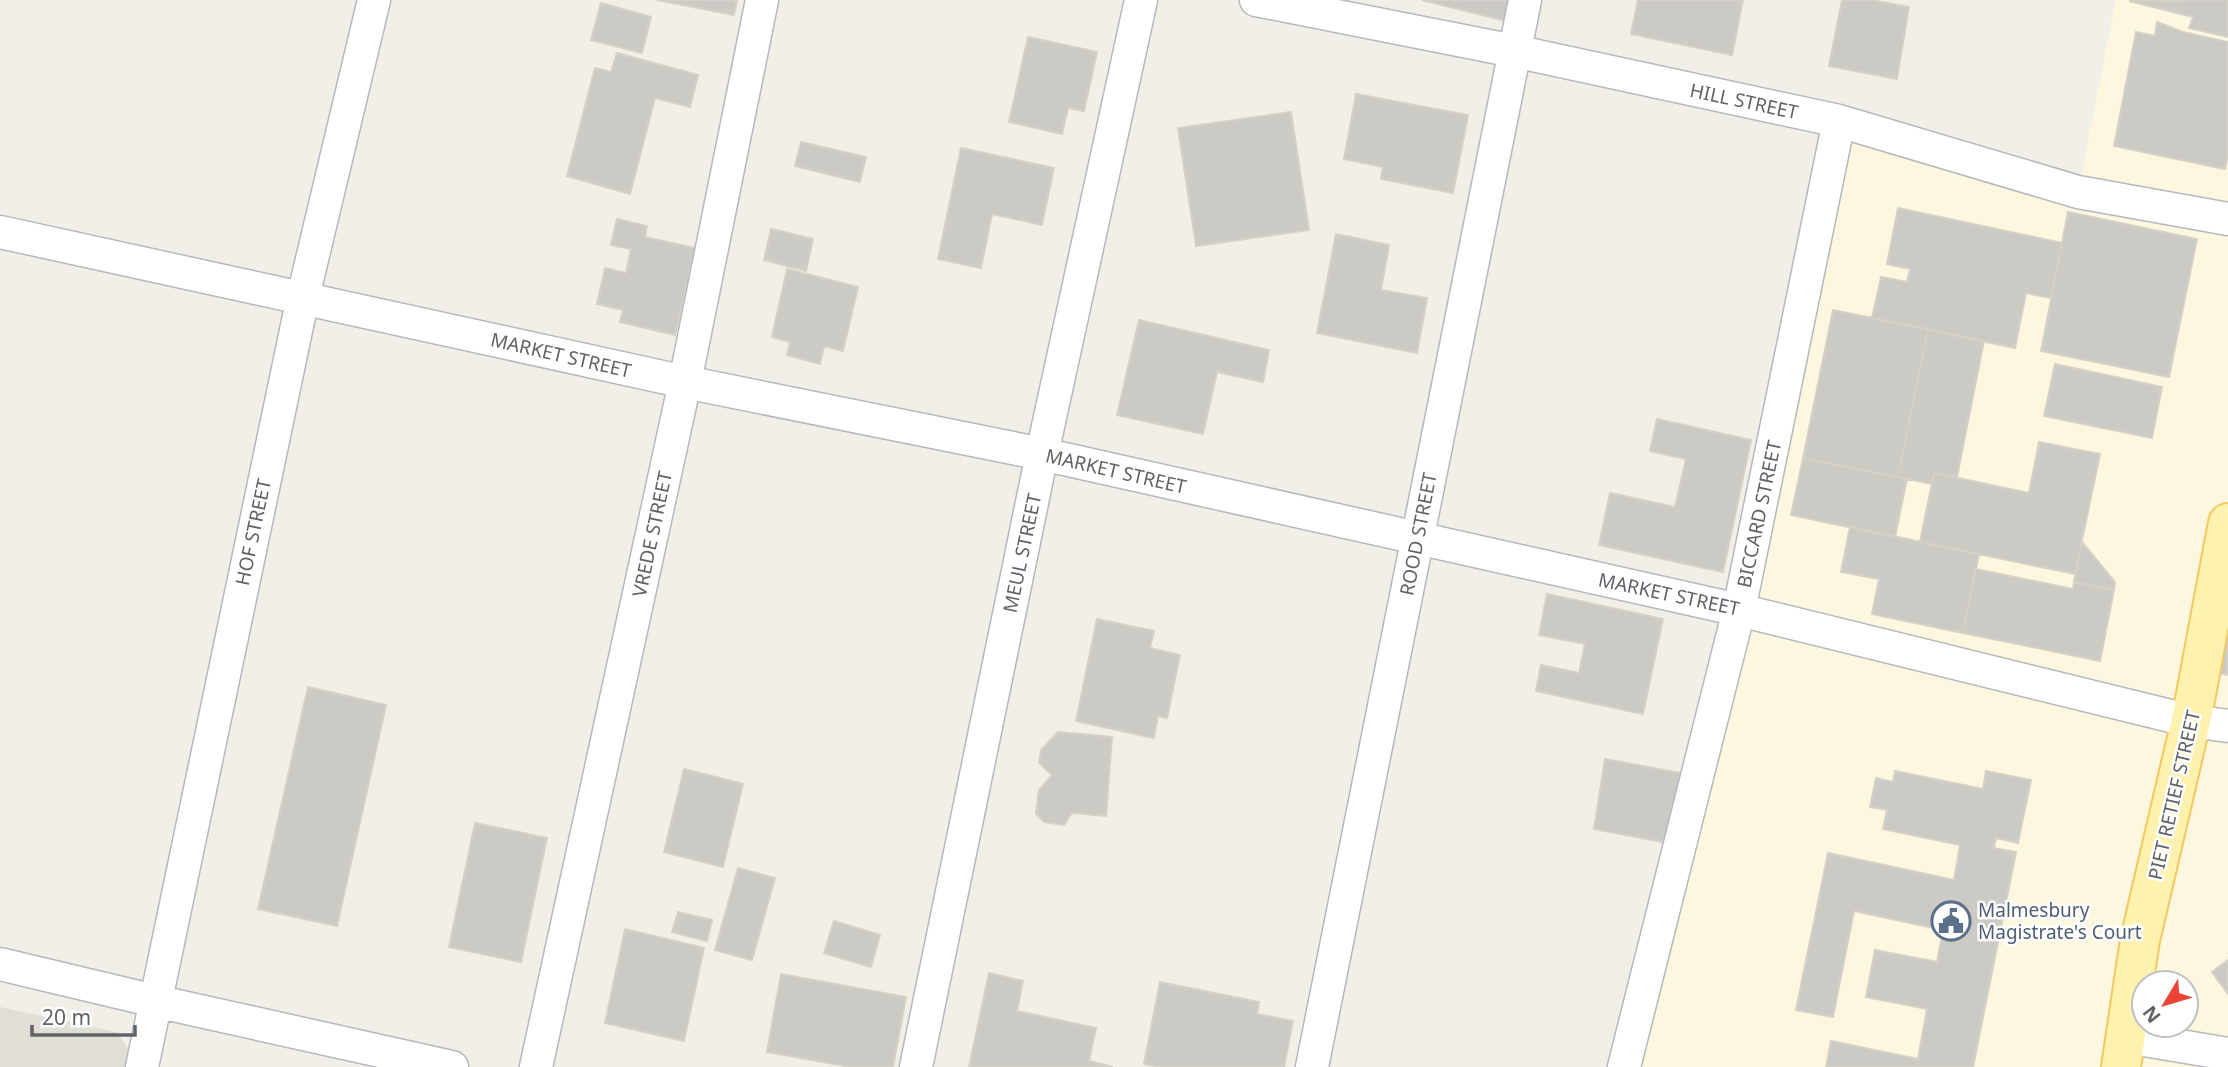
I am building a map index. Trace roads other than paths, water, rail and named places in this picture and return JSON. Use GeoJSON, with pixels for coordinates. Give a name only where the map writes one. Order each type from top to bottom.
{"type":"FeatureCollection","features":[{"type":"Feature","properties":{"kind":"main road","name":"PIET RETIEF STREET"},"geometry":{"type":"LineString","coordinates":[[2124,1052],[2140,940],[2210,723],[2228,523]]}},
{"type":"Feature","properties":{"kind":"street","name":"HOF STREET"},"geometry":{"type":"LineString","coordinates":[[142,1067],[303,297],[374,0]]}},
{"type":"Feature","properties":{"kind":"street","name":"VREDE STREET"},"geometry":{"type":"LineString","coordinates":[[536,1067],[685,382],[762,0]]}},
{"type":"Feature","properties":{"kind":"street","name":"MEUL STREET"},"geometry":{"type":"LineString","coordinates":[[916,1067],[1042,454],[1141,0]]}},
{"type":"Feature","properties":{"kind":"street","name":"HILL STREET"},"geometry":{"type":"LineString","coordinates":[[1256,0],[1514,51],[1839,121],[2078,192],[2228,219]]}},
{"type":"Feature","properties":{"kind":"street","name":"ROOD STREET"},"geometry":{"type":"LineString","coordinates":[[1312,1067],[1525,0]]}},
{"type":"Feature","properties":{"kind":"street","name":"BICCARD STREET"},"geometry":{"type":"LineString","coordinates":[[1625,1067],[1739,610],[1839,121]]}},
{"type":"Feature","properties":{"kind":"street","name":"MARKET STREET"},"geometry":{"type":"LineString","coordinates":[[0,232],[685,382],[1042,454],[1739,610],[2210,723]]}},
{"type":"Feature","properties":{"kind":"street"},"geometry":{"type":"LineString","coordinates":[[0,964],[452,1067]]}},
{"type":"Feature","properties":{"kind":"street"},"geometry":{"type":"LineString","coordinates":[[2124,1052],[2228,1054]]}},
{"type":"Feature","properties":{"kind":"place","name":"Malmesbury Magistrate's Court"},"geometry":{"type":"Point","coordinates":[1951,921]}}]}
